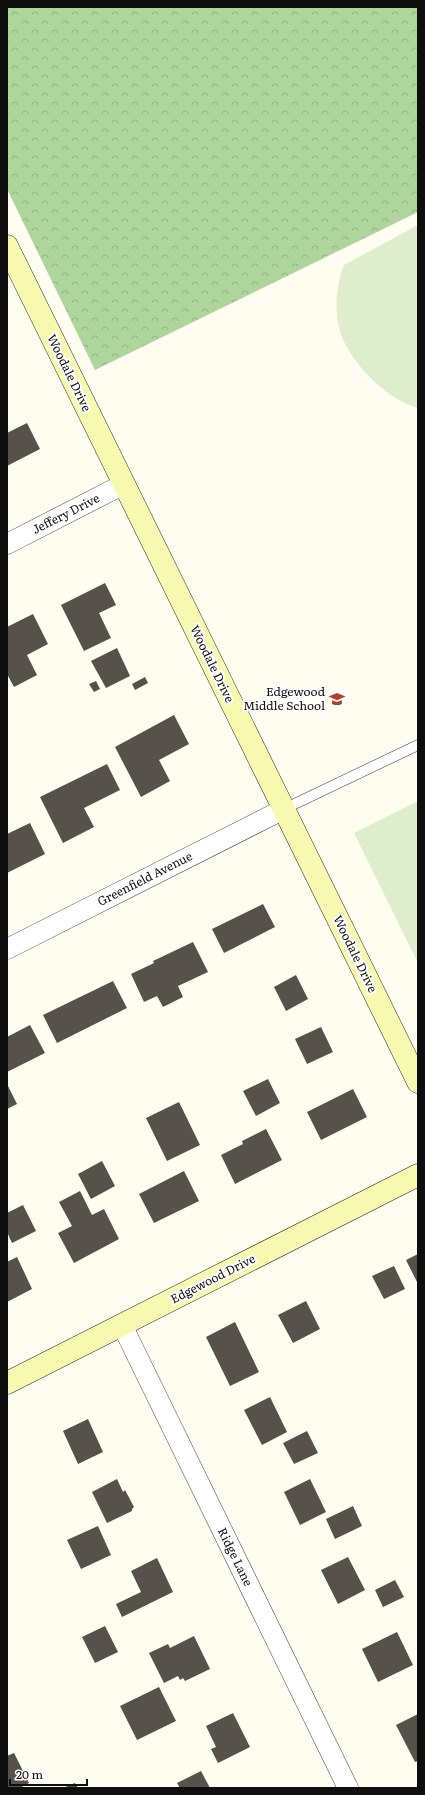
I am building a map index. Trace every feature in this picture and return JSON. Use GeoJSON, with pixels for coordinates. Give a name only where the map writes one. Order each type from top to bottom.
{"type":"FeatureCollection","features":[{"type":"Feature","properties":{"kind":"street","name":"Woodale Drive"},"geometry":{"type":"LineString","coordinates":[[7,246],[418,1082]]}},
{"type":"Feature","properties":{"kind":"street","name":"Jeffery Drive"},"geometry":{"type":"LineString","coordinates":[[7,544],[124,484]]}},
{"type":"Feature","properties":{"kind":"street","name":"Greenfield Avenue"},"geometry":{"type":"LineString","coordinates":[[7,949],[284,809]]}},
{"type":"Feature","properties":{"kind":"street","name":"Edgewood Drive"},"geometry":{"type":"LineString","coordinates":[[7,1383],[418,1175]]}},
{"type":"Feature","properties":{"kind":"street","name":"Ridge Lane"},"geometry":{"type":"LineString","coordinates":[[122,1325],[348,1788]]}},
{"type":"Feature","properties":{"kind":"lane"},"geometry":{"type":"LineString","coordinates":[[284,809],[418,745]]}},
{"type":"Feature","properties":{"kind":"green space"},"geometry":{"type":"Polygon","coordinates":[[[7,7],[418,7],[418,212],[95,370],[7,189],[7,7]]]}},
{"type":"Feature","properties":{"kind":"green space"},"geometry":{"type":"Polygon","coordinates":[[[418,225],[418,408],[406,404],[394,397],[360,367],[345,343],[340,331],[337,315],[337,298],[339,281],[344,265],[418,225]]]}},
{"type":"Feature","properties":{"kind":"green space"},"geometry":{"type":"Polygon","coordinates":[[[418,801],[418,963],[354,833],[418,801]]]}},
{"type":"Feature","properties":{"kind":"building"},"geometry":{"type":"Polygon","coordinates":[[[27,423],[40,449],[7,466],[7,433],[27,423]]]}},
{"type":"Feature","properties":{"kind":"building"},"geometry":{"type":"Polygon","coordinates":[[[105,583],[116,605],[99,613],[111,638],[84,651],[61,605],[105,583]]]}},
{"type":"Feature","properties":{"kind":"building"},"geometry":{"type":"Polygon","coordinates":[[[33,614],[48,644],[27,655],[37,675],[14,687],[7,674],[7,627],[33,614]]]}},
{"type":"Feature","properties":{"kind":"building"},"geometry":{"type":"Polygon","coordinates":[[[117,648],[130,676],[106,688],[91,661],[117,648]]]}},
{"type":"Feature","properties":{"kind":"building"},"geometry":{"type":"Polygon","coordinates":[[[145,677],[148,683],[135,690],[132,684],[145,677]]]}},
{"type":"Feature","properties":{"kind":"building"},"geometry":{"type":"Polygon","coordinates":[[[96,681],[100,689],[94,692],[89,684],[96,681]]]}},
{"type":"Feature","properties":{"kind":"building"},"geometry":{"type":"Polygon","coordinates":[[[174,715],[189,744],[159,760],[170,781],[141,797],[115,747],[174,715]]]}},
{"type":"Feature","properties":{"kind":"building"},"geometry":{"type":"Polygon","coordinates":[[[107,764],[120,790],[84,808],[94,827],[63,843],[40,797],[107,764]]]}},
{"type":"Feature","properties":{"kind":"building"},"geometry":{"type":"Polygon","coordinates":[[[30,823],[45,854],[7,873],[7,834],[30,823]]]}},
{"type":"Feature","properties":{"kind":"building"},"geometry":{"type":"Polygon","coordinates":[[[263,904],[275,927],[224,953],[212,929],[263,904]]]}},
{"type":"Feature","properties":{"kind":"building"},"geometry":{"type":"Polygon","coordinates":[[[193,942],[208,972],[178,986],[183,997],[163,1007],[157,996],[144,1002],[131,974],[154,963],[153,961],[193,942]]]}},
{"type":"Feature","properties":{"kind":"building"},"geometry":{"type":"Polygon","coordinates":[[[296,975],[308,999],[286,1011],[274,987],[296,975]]]}},
{"type":"Feature","properties":{"kind":"building"},"geometry":{"type":"Polygon","coordinates":[[[113,981],[127,1008],[57,1043],[43,1015],[113,981]]]}},
{"type":"Feature","properties":{"kind":"building"},"geometry":{"type":"Polygon","coordinates":[[[30,1025],[45,1053],[7,1072],[7,1037],[30,1025]]]}},
{"type":"Feature","properties":{"kind":"building"},"geometry":{"type":"Polygon","coordinates":[[[321,1027],[333,1052],[307,1064],[295,1039],[321,1027]]]}},
{"type":"Feature","properties":{"kind":"building"},"geometry":{"type":"Polygon","coordinates":[[[268,1079],[280,1103],[256,1116],[243,1091],[268,1079]]]}},
{"type":"Feature","properties":{"kind":"building"},"geometry":{"type":"Polygon","coordinates":[[[7,1084],[17,1104],[7,1109],[7,1084]]]}},
{"type":"Feature","properties":{"kind":"building"},"geometry":{"type":"Polygon","coordinates":[[[353,1089],[367,1117],[321,1140],[307,1112],[353,1089]]]}},
{"type":"Feature","properties":{"kind":"building"},"geometry":{"type":"Polygon","coordinates":[[[179,1102],[200,1145],[167,1161],[146,1118],[179,1102]]]}},
{"type":"Feature","properties":{"kind":"building"},"geometry":{"type":"Polygon","coordinates":[[[266,1129],[282,1160],[235,1184],[221,1155],[243,1144],[242,1141],[266,1129]]]}},
{"type":"Feature","properties":{"kind":"building"},"geometry":{"type":"Polygon","coordinates":[[[102,1161],[115,1186],[91,1199],[78,1174],[102,1161]]]}},
{"type":"Feature","properties":{"kind":"building"},"geometry":{"type":"Polygon","coordinates":[[[184,1171],[199,1201],[154,1223],[139,1194],[184,1171]]]}},
{"type":"Feature","properties":{"kind":"building"},"geometry":{"type":"Polygon","coordinates":[[[80,1191],[92,1215],[104,1209],[119,1239],[74,1263],[58,1233],[72,1226],[59,1202],[80,1191]]]}},
{"type":"Feature","properties":{"kind":"building"},"geometry":{"type":"Polygon","coordinates":[[[23,1205],[36,1231],[12,1243],[7,1232],[7,1213],[23,1205]]]}},
{"type":"Feature","properties":{"kind":"building"},"geometry":{"type":"Polygon","coordinates":[[[418,1254],[418,1284],[406,1260],[418,1254]]]}},
{"type":"Feature","properties":{"kind":"building"},"geometry":{"type":"Polygon","coordinates":[[[17,1257],[32,1289],[7,1302],[7,1262],[17,1257]]]}},
{"type":"Feature","properties":{"kind":"building"},"geometry":{"type":"Polygon","coordinates":[[[394,1266],[405,1289],[384,1299],[372,1276],[394,1266]]]}},
{"type":"Feature","properties":{"kind":"building"},"geometry":{"type":"Polygon","coordinates":[[[306,1301],[320,1329],[293,1343],[278,1315],[306,1301]]]}},
{"type":"Feature","properties":{"kind":"building"},"geometry":{"type":"Polygon","coordinates":[[[235,1322],[259,1372],[230,1386],[206,1337],[235,1322]]]}},
{"type":"Feature","properties":{"kind":"building"},"geometry":{"type":"Polygon","coordinates":[[[270,1397],[287,1432],[262,1445],[244,1410],[270,1397]]]}},
{"type":"Feature","properties":{"kind":"building"},"geometry":{"type":"Polygon","coordinates":[[[88,1419],[103,1452],[78,1464],[63,1431],[88,1419]]]}},
{"type":"Feature","properties":{"kind":"building"},"geometry":{"type":"Polygon","coordinates":[[[307,1431],[318,1453],[294,1464],[283,1443],[307,1431]]]}},
{"type":"Feature","properties":{"kind":"building"},"geometry":{"type":"Polygon","coordinates":[[[117,1479],[123,1492],[125,1490],[134,1507],[132,1511],[107,1523],[92,1492],[117,1479]]]}},
{"type":"Feature","properties":{"kind":"building"},"geometry":{"type":"Polygon","coordinates":[[[310,1479],[326,1512],[300,1525],[284,1492],[310,1479]]]}},
{"type":"Feature","properties":{"kind":"building"},"geometry":{"type":"Polygon","coordinates":[[[353,1506],[362,1526],[335,1539],[326,1519],[353,1506]]]}},
{"type":"Feature","properties":{"kind":"building"},"geometry":{"type":"Polygon","coordinates":[[[98,1526],[111,1555],[81,1569],[67,1540],[98,1526]]]}},
{"type":"Feature","properties":{"kind":"building"},"geometry":{"type":"Polygon","coordinates":[[[348,1557],[365,1590],[338,1604],[321,1570],[348,1557]]]}},
{"type":"Feature","properties":{"kind":"building"},"geometry":{"type":"Polygon","coordinates":[[[157,1558],[173,1592],[122,1617],[116,1604],[141,1592],[131,1571],[157,1558]]]}},
{"type":"Feature","properties":{"kind":"building"},"geometry":{"type":"Polygon","coordinates":[[[395,1580],[404,1597],[383,1607],[375,1590],[395,1580]]]}},
{"type":"Feature","properties":{"kind":"building"},"geometry":{"type":"Polygon","coordinates":[[[105,1626],[118,1652],[95,1663],[82,1637],[105,1626]]]}},
{"type":"Feature","properties":{"kind":"building"},"geometry":{"type":"Polygon","coordinates":[[[397,1632],[413,1665],[378,1682],[362,1649],[397,1632]]]}},
{"type":"Feature","properties":{"kind":"building"},"geometry":{"type":"Polygon","coordinates":[[[194,1636],[210,1669],[185,1681],[183,1678],[180,1680],[178,1676],[164,1683],[149,1653],[168,1644],[170,1648],[194,1636]]]}},
{"type":"Feature","properties":{"kind":"building"},"geometry":{"type":"Polygon","coordinates":[[[159,1687],[176,1721],[137,1740],[120,1706],[159,1687]]]}},
{"type":"Feature","properties":{"kind":"building"},"geometry":{"type":"Polygon","coordinates":[[[233,1713],[250,1747],[218,1763],[211,1749],[216,1747],[206,1726],[233,1713]]]}},
{"type":"Feature","properties":{"kind":"building"},"geometry":{"type":"Polygon","coordinates":[[[418,1714],[418,1761],[415,1762],[396,1725],[418,1714]]]}},
{"type":"Feature","properties":{"kind":"building"},"geometry":{"type":"Polygon","coordinates":[[[14,1753],[29,1783],[20,1788],[7,1788],[7,1756],[14,1753]]]}},
{"type":"Feature","properties":{"kind":"building"},"geometry":{"type":"Polygon","coordinates":[[[201,1771],[210,1788],[180,1788],[177,1783],[201,1771]]]}},
{"type":"Feature","properties":{"kind":"building"},"geometry":{"type":"Polygon","coordinates":[[[75,1783],[78,1788],[63,1788],[75,1783]]]}},
{"type":"Feature","properties":{"kind":"place","name":"Edgewood Middle School"},"geometry":{"type":"Point","coordinates":[337,699]}}]}
